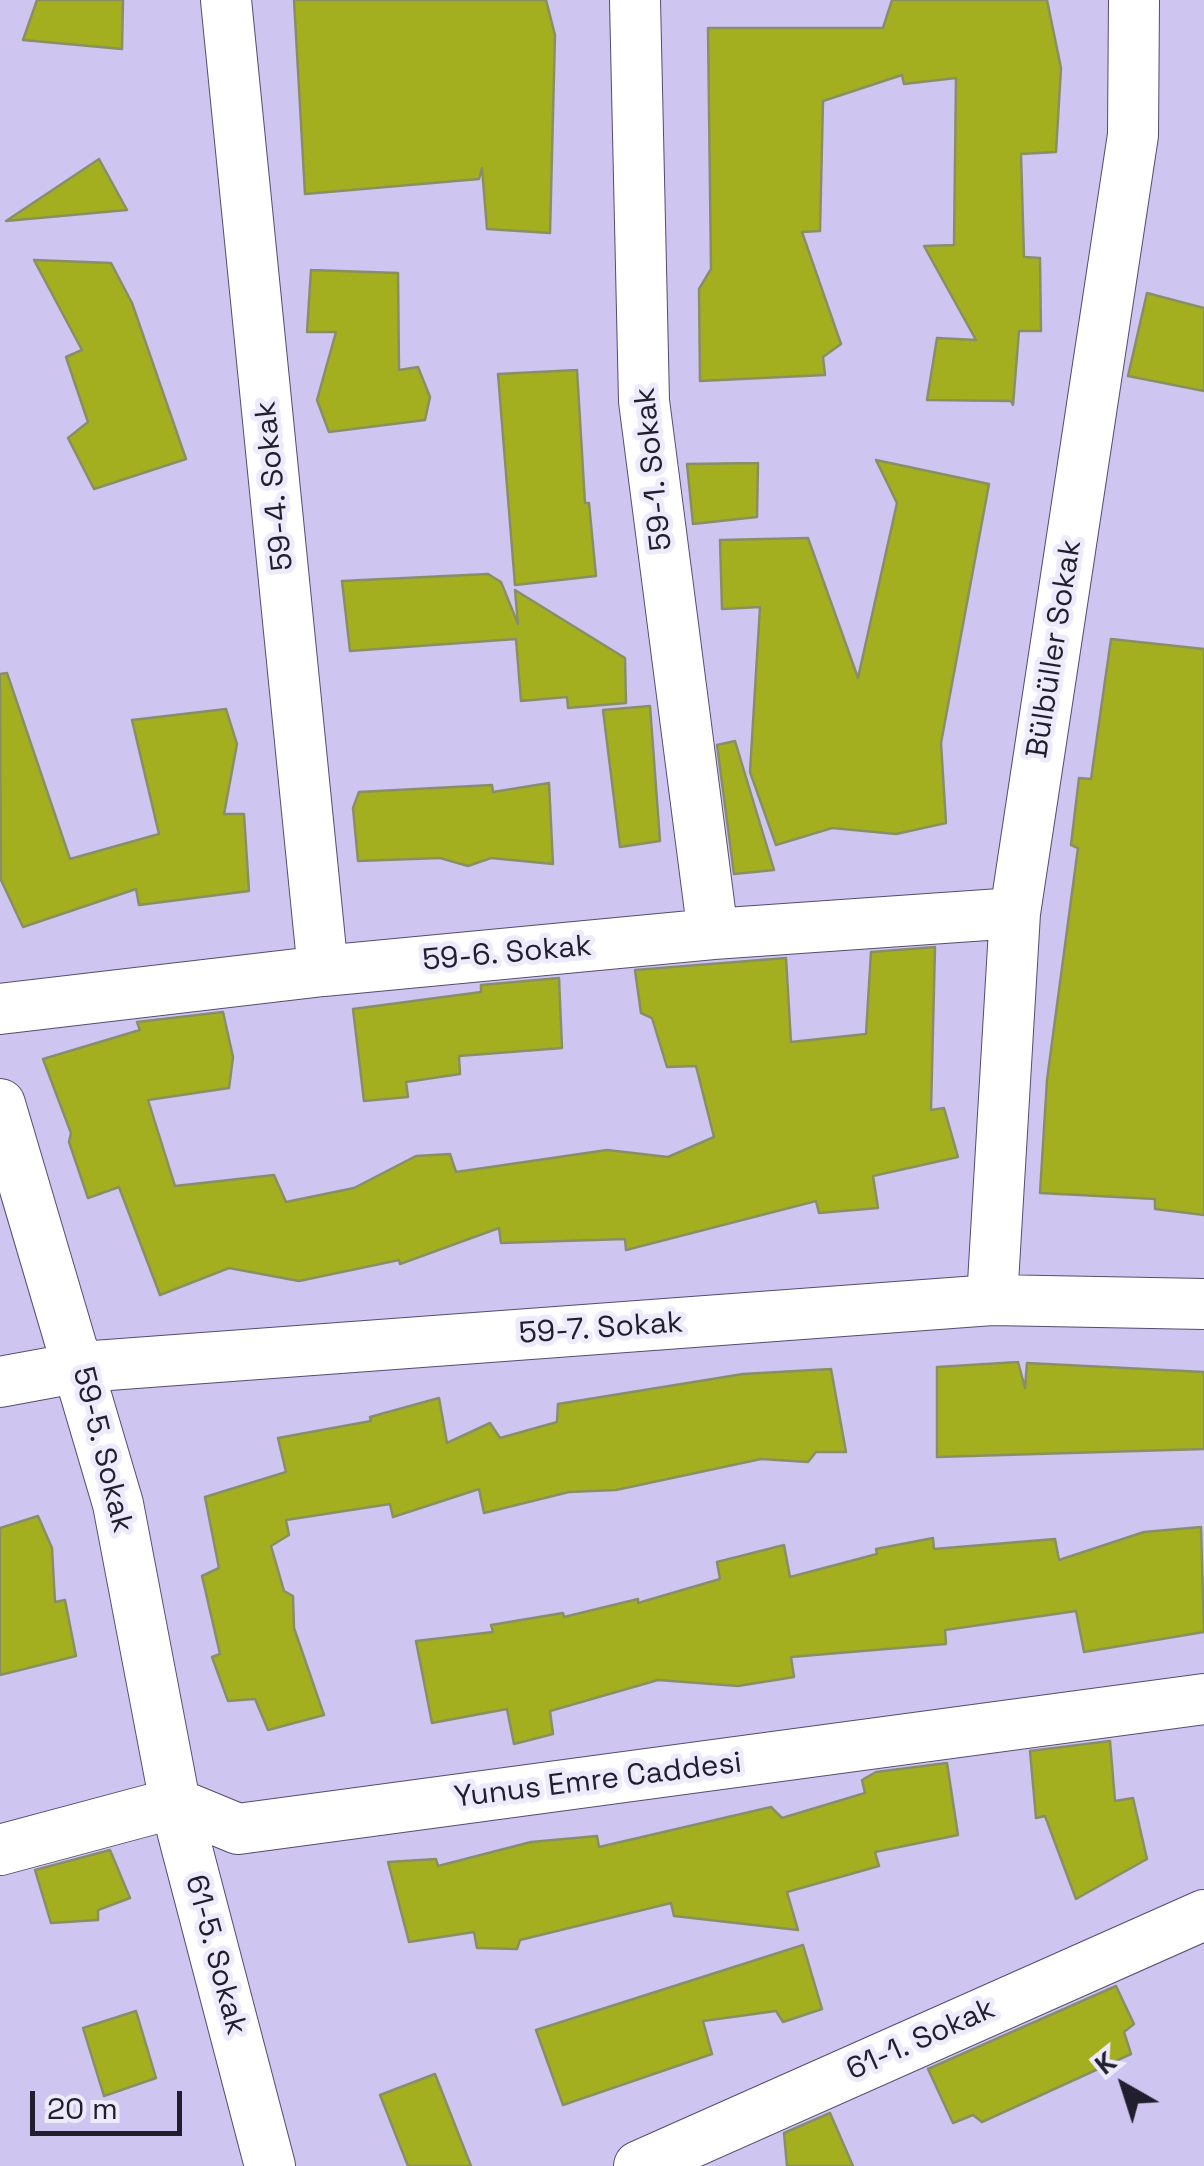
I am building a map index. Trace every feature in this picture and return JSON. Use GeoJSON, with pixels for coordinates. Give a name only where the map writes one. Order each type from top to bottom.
{"type":"FeatureCollection","features":[{"type":"Feature","properties":{"kind":"street","name":"59-4. Sokak"},"geometry":{"type":"LineString","coordinates":[[226,0],[323,971]]}},
{"type":"Feature","properties":{"kind":"street","name":"59-1. Sokak"},"geometry":{"type":"LineString","coordinates":[[634,0],[644,401],[712,934]]}},
{"type":"Feature","properties":{"kind":"street","name":"Bülbüller Sokak"},"geometry":{"type":"LineString","coordinates":[[992,1300],[1015,913],[1133,136],[1134,0]]}},
{"type":"Feature","properties":{"kind":"street","name":"59-6. Sokak"},"geometry":{"type":"LineString","coordinates":[[0,1009],[323,971],[712,934],[1015,913]]}},
{"type":"Feature","properties":{"kind":"street","name":"59-5. Sokak"},"geometry":{"type":"LineString","coordinates":[[0,1104],[81,1367],[118,1504],[174,1803]]}},
{"type":"Feature","properties":{"kind":"street","name":"59-7. Sokak"},"geometry":{"type":"LineString","coordinates":[[0,1382],[81,1367],[992,1300],[1204,1304]]}},
{"type":"Feature","properties":{"kind":"street","name":"Yunus Emre Caddesi"},"geometry":{"type":"LineString","coordinates":[[174,1803],[238,1828],[1204,1699]]}},
{"type":"Feature","properties":{"kind":"street"},"geometry":{"type":"LineString","coordinates":[[0,1850],[174,1803]]}},
{"type":"Feature","properties":{"kind":"street","name":"61-5. Sokak"},"geometry":{"type":"LineString","coordinates":[[174,1803],[270,2166]]}},
{"type":"Feature","properties":{"kind":"street","name":"61-1. Sokak"},"geometry":{"type":"LineString","coordinates":[[639,2166],[1204,1915]]}},
{"type":"Feature","properties":{"kind":"building"},"geometry":{"type":"Polygon","coordinates":[[[37,0],[123,0],[122,49],[23,40],[37,0]]]}},
{"type":"Feature","properties":{"kind":"building"},"geometry":{"type":"Polygon","coordinates":[[[294,0],[546,0],[555,35],[550,233],[487,229],[482,168],[479,179],[305,194],[294,0]]]}},
{"type":"Feature","properties":{"kind":"building"},"geometry":{"type":"Polygon","coordinates":[[[892,0],[1047,0],[1061,68],[1056,152],[1021,154],[1024,257],[1040,258],[1041,331],[1019,331],[1013,405],[1011,401],[927,400],[937,338],[976,340],[924,246],[954,245],[956,78],[904,84],[902,75],[823,101],[820,231],[802,232],[841,344],[823,357],[825,375],[700,381],[699,289],[711,269],[708,28],[883,28],[892,0]]]}},
{"type":"Feature","properties":{"kind":"building"},"geometry":{"type":"Polygon","coordinates":[[[99,159],[127,210],[6,221],[99,159]]]}},
{"type":"Feature","properties":{"kind":"building"},"geometry":{"type":"Polygon","coordinates":[[[34,260],[111,263],[132,303],[186,459],[94,489],[68,438],[88,422],[66,357],[82,350],[34,260]]]}},
{"type":"Feature","properties":{"kind":"building"},"geometry":{"type":"Polygon","coordinates":[[[311,270],[398,273],[399,370],[418,367],[430,397],[425,420],[329,432],[317,400],[336,332],[307,332],[311,270]]]}},
{"type":"Feature","properties":{"kind":"building"},"geometry":{"type":"Polygon","coordinates":[[[1147,293],[1204,308],[1204,391],[1128,376],[1147,293]]]}},
{"type":"Feature","properties":{"kind":"building"},"geometry":{"type":"Polygon","coordinates":[[[577,370],[585,503],[589,503],[596,576],[515,585],[498,374],[577,370]]]}},
{"type":"Feature","properties":{"kind":"building"},"geometry":{"type":"Polygon","coordinates":[[[876,460],[989,484],[941,743],[946,823],[896,834],[832,828],[776,845],[750,772],[760,607],[722,609],[720,540],[808,538],[858,678],[897,503],[876,460]]]}},
{"type":"Feature","properties":{"kind":"building"},"geometry":{"type":"Polygon","coordinates":[[[758,463],[757,517],[693,524],[687,464],[758,463]]]}},
{"type":"Feature","properties":{"kind":"building"},"geometry":{"type":"Polygon","coordinates":[[[488,574],[501,582],[518,624],[515,590],[625,658],[626,703],[568,708],[567,697],[521,701],[516,639],[350,651],[342,581],[488,574]]]}},
{"type":"Feature","properties":{"kind":"building"},"geometry":{"type":"Polygon","coordinates":[[[1111,639],[1204,649],[1204,1215],[1155,1209],[1155,1199],[1040,1193],[1047,1080],[1078,848],[1071,845],[1079,778],[1091,779],[1111,639]]]}},
{"type":"Feature","properties":{"kind":"building"},"geometry":{"type":"Polygon","coordinates":[[[7,673],[70,859],[159,834],[132,720],[226,709],[237,744],[224,814],[244,814],[249,891],[139,905],[136,889],[23,927],[1,880],[0,674],[7,673]]]}},
{"type":"Feature","properties":{"kind":"building"},"geometry":{"type":"Polygon","coordinates":[[[650,706],[660,841],[620,847],[603,710],[650,706]]]}},
{"type":"Feature","properties":{"kind":"building"},"geometry":{"type":"Polygon","coordinates":[[[735,741],[774,870],[734,874],[717,745],[735,741]]]}},
{"type":"Feature","properties":{"kind":"building"},"geometry":{"type":"Polygon","coordinates":[[[549,783],[553,864],[491,858],[468,866],[440,858],[358,861],[353,808],[359,792],[492,785],[493,792],[549,783]]]}},
{"type":"Feature","properties":{"kind":"building"},"geometry":{"type":"Polygon","coordinates":[[[935,947],[931,1110],[944,1108],[958,1157],[873,1176],[878,1208],[819,1213],[816,1201],[626,1250],[625,1239],[501,1243],[499,1228],[400,1264],[399,1260],[299,1281],[229,1268],[160,1295],[119,1187],[88,1198],[69,1142],[71,1133],[43,1059],[140,1030],[137,1022],[223,1012],[233,1057],[229,1088],[148,1100],[175,1186],[274,1175],[286,1202],[354,1188],[416,1156],[450,1154],[456,1172],[607,1150],[668,1157],[714,1137],[696,1066],[667,1067],[652,1018],[641,1013],[635,970],[786,958],[791,1042],[866,1034],[871,952],[935,947]]]}},
{"type":"Feature","properties":{"kind":"building"},"geometry":{"type":"Polygon","coordinates":[[[559,978],[562,1048],[459,1056],[460,1074],[406,1082],[408,1097],[364,1101],[353,1009],[481,992],[481,985],[559,978]]]}},
{"type":"Feature","properties":{"kind":"building"},"geometry":{"type":"Polygon","coordinates":[[[1018,1362],[1025,1388],[1027,1363],[1204,1372],[1204,1449],[937,1457],[937,1367],[1018,1362]]]}},
{"type":"Feature","properties":{"kind":"building"},"geometry":{"type":"Polygon","coordinates":[[[831,1369],[846,1452],[816,1452],[808,1462],[761,1459],[616,1490],[569,1492],[484,1513],[479,1489],[393,1517],[390,1504],[286,1520],[289,1535],[271,1546],[284,1591],[293,1596],[294,1628],[324,1715],[268,1730],[255,1699],[228,1701],[212,1657],[220,1654],[202,1576],[219,1568],[205,1497],[286,1472],[278,1438],[371,1421],[370,1417],[439,1398],[447,1443],[490,1423],[500,1438],[557,1422],[558,1404],[743,1374],[831,1369]]]}},
{"type":"Feature","properties":{"kind":"building"},"geometry":{"type":"Polygon","coordinates":[[[38,1516],[52,1548],[55,1602],[65,1600],[76,1656],[0,1675],[0,1528],[38,1516]]]}},
{"type":"Feature","properties":{"kind":"building"},"geometry":{"type":"Polygon","coordinates":[[[1201,1527],[1204,1632],[1084,1652],[1076,1611],[945,1630],[946,1644],[791,1657],[794,1677],[738,1686],[658,1680],[550,1711],[553,1734],[514,1744],[507,1709],[432,1723],[416,1641],[493,1632],[491,1625],[563,1613],[564,1617],[638,1599],[638,1603],[720,1579],[717,1562],[784,1545],[790,1577],[877,1554],[876,1549],[933,1538],[934,1549],[1055,1539],[1059,1560],[1144,1532],[1201,1527]]]}},
{"type":"Feature","properties":{"kind":"building"},"geometry":{"type":"Polygon","coordinates":[[[1110,1741],[1115,1801],[1133,1798],[1147,1859],[1076,1899],[1045,1816],[1036,1818],[1030,1751],[1110,1741]]]}},
{"type":"Feature","properties":{"kind":"building"},"geometry":{"type":"Polygon","coordinates":[[[947,1763],[958,1835],[875,1852],[879,1866],[787,1892],[798,1930],[674,1916],[671,1903],[520,1940],[517,1949],[477,1948],[474,1932],[409,1942],[388,1862],[436,1859],[438,1866],[531,1842],[597,1836],[599,1847],[771,1807],[782,1818],[865,1793],[862,1780],[876,1772],[947,1763]]]}},
{"type":"Feature","properties":{"kind":"building"},"geometry":{"type":"Polygon","coordinates":[[[110,1850],[130,1898],[98,1910],[98,1920],[51,1923],[35,1870],[110,1850]]]}},
{"type":"Feature","properties":{"kind":"building"},"geometry":{"type":"Polygon","coordinates":[[[803,1945],[822,2009],[783,2022],[776,2011],[703,2021],[712,2054],[563,2105],[536,2030],[803,1945]]]}},
{"type":"Feature","properties":{"kind":"building"},"geometry":{"type":"Polygon","coordinates":[[[1116,1986],[1134,2024],[1124,2032],[1131,2054],[982,2122],[973,2115],[953,2123],[928,2069],[1116,1986]]]}},
{"type":"Feature","properties":{"kind":"building"},"geometry":{"type":"Polygon","coordinates":[[[136,2011],[156,2078],[104,2096],[83,2028],[136,2011]]]}},
{"type":"Feature","properties":{"kind":"building"},"geometry":{"type":"Polygon","coordinates":[[[435,2074],[471,2166],[408,2166],[380,2095],[435,2074]]]}},
{"type":"Feature","properties":{"kind":"building"},"geometry":{"type":"Polygon","coordinates":[[[830,2113],[853,2166],[787,2166],[784,2133],[830,2113]]]}}]}
